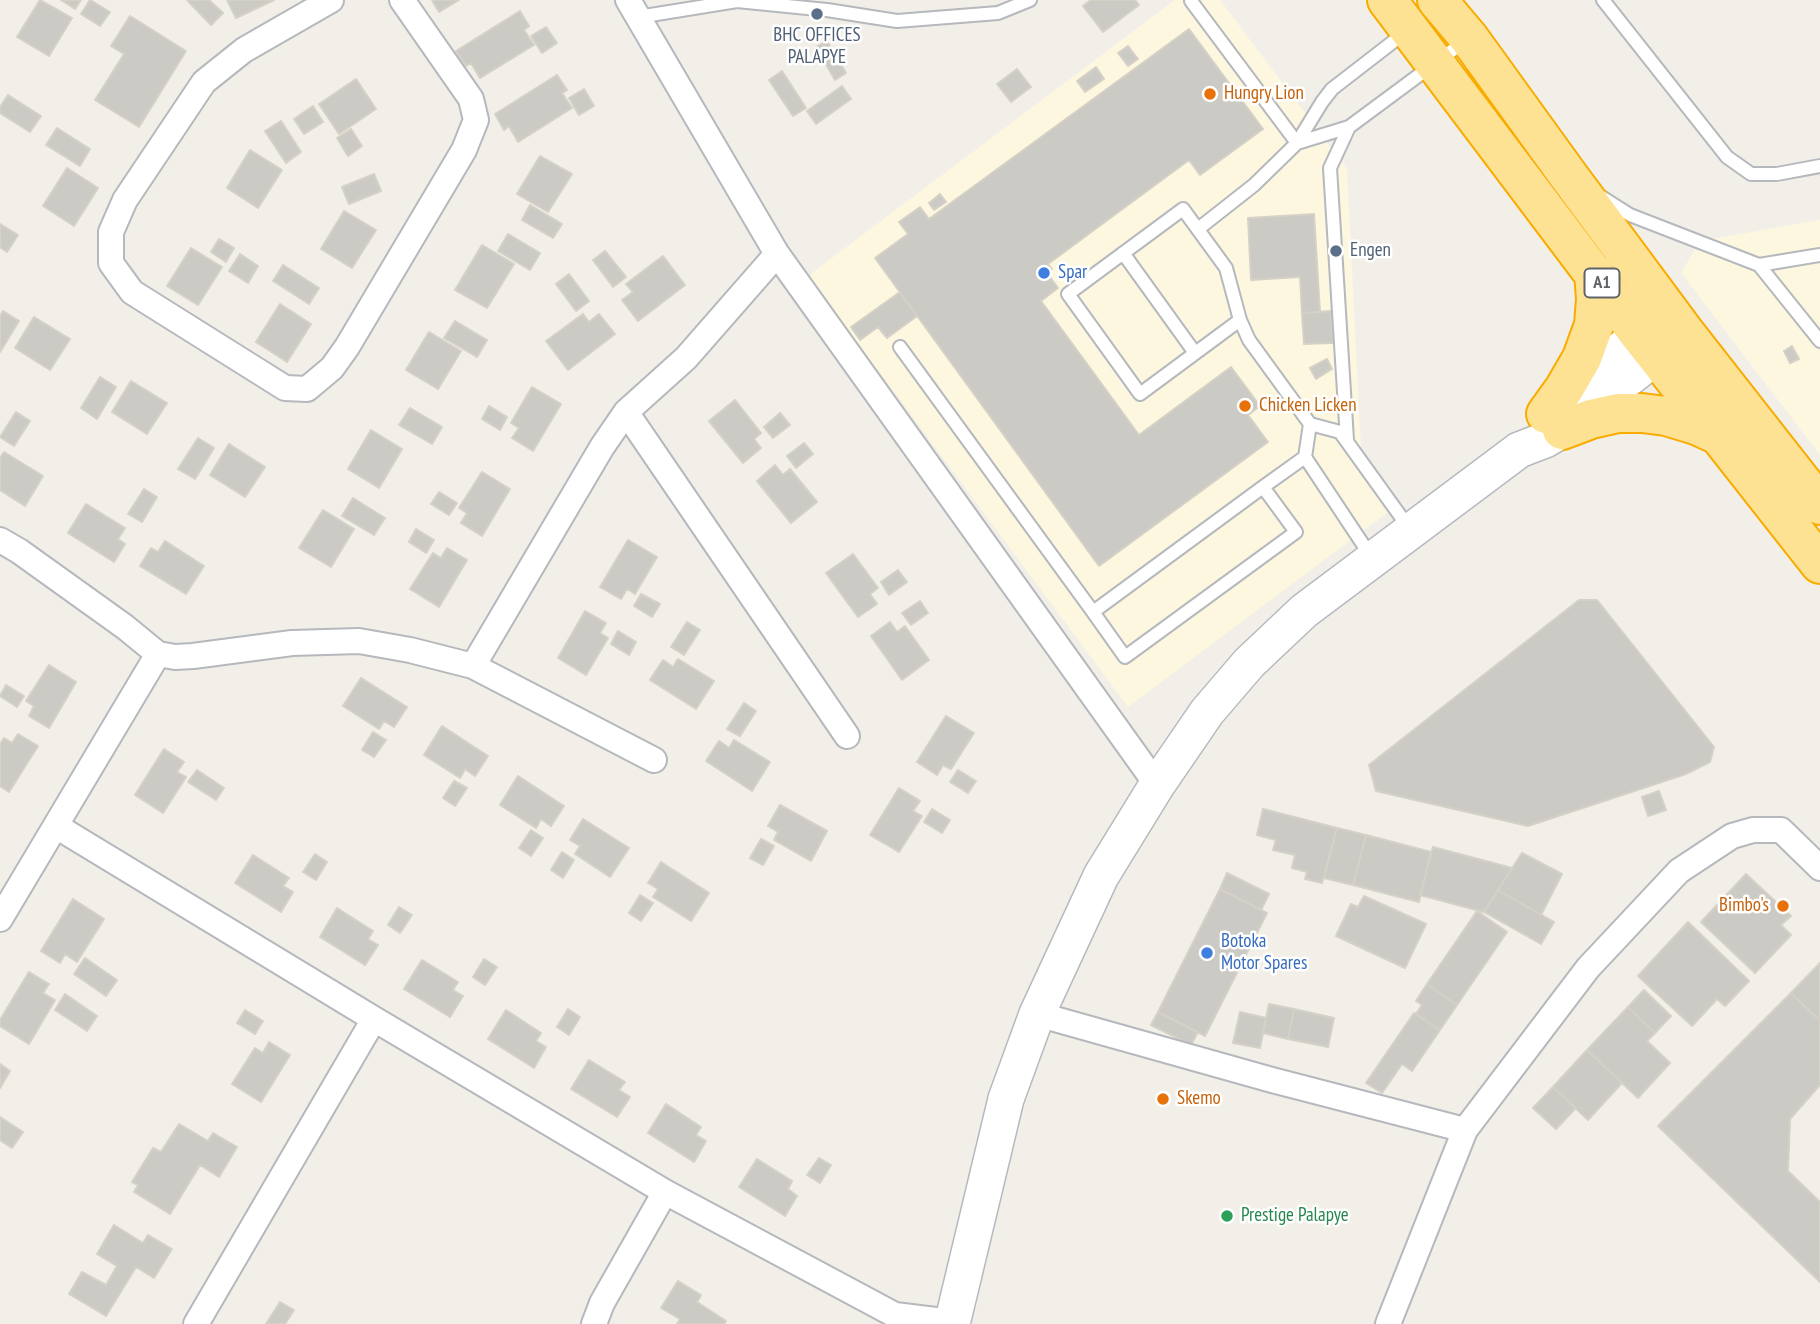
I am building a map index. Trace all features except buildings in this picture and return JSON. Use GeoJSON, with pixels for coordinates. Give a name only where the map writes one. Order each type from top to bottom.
{"type":"FeatureCollection","features":[{"type":"Feature","properties":{"kind":"highway","name":"A1"},"geometry":{"type":"LineString","coordinates":[[1421,12],[1469,38],[1568,175],[1820,505]]}},
{"type":"Feature","properties":{"kind":"highway","name":"A1"},"geometry":{"type":"LineString","coordinates":[[1421,12],[1436,62],[1648,345],[1820,564]]}},
{"type":"Feature","properties":{"kind":"highway"},"geometry":{"type":"LineString","coordinates":[[1594,273],[1594,325],[1554,422],[1591,419],[1618,413],[1642,413],[1696,425],[1719,436]]}},
{"type":"Feature","properties":{"kind":"street"},"geometry":{"type":"LineString","coordinates":[[331,0],[244,50],[204,82],[125,200],[111,232],[111,263],[132,292],[285,387],[307,389],[332,368],[348,347],[464,150],[476,120],[471,99],[402,0]]}},
{"type":"Feature","properties":{"kind":"street"},"geometry":{"type":"LineString","coordinates":[[633,8],[777,254],[1157,785]]}},
{"type":"Feature","properties":{"kind":"street"},"geometry":{"type":"LineString","coordinates":[[473,666],[625,412],[686,358],[777,254]]}},
{"type":"Feature","properties":{"kind":"street"},"geometry":{"type":"LineString","coordinates":[[56,825],[665,1192],[895,1315],[952,1323],[1006,1100],[1037,1014],[1101,876],[1157,785],[1207,712],[1249,663],[1304,611],[1519,450],[1545,440],[1554,422],[1678,321]]}},
{"type":"Feature","properties":{"kind":"street"},"geometry":{"type":"LineString","coordinates":[[625,412],[846,736]]}},
{"type":"Feature","properties":{"kind":"street"},"geometry":{"type":"LineString","coordinates":[[0,540],[125,627],[158,654],[192,656],[292,643],[359,641],[410,650],[473,666],[654,760]]}},
{"type":"Feature","properties":{"kind":"street"},"geometry":{"type":"LineString","coordinates":[[4,905],[56,825],[158,654]]}},
{"type":"Feature","properties":{"kind":"street"},"geometry":{"type":"LineString","coordinates":[[1388,1324],[1465,1130],[1588,968],[1679,871],[1732,835],[1752,830],[1782,830],[1820,867]]}},
{"type":"Feature","properties":{"kind":"street"},"geometry":{"type":"LineString","coordinates":[[1037,1014],[1272,1080],[1465,1130]]}},
{"type":"Feature","properties":{"kind":"street"},"geometry":{"type":"LineString","coordinates":[[196,1324],[374,1019]]}},
{"type":"Feature","properties":{"kind":"street"},"geometry":{"type":"LineString","coordinates":[[594,1324],[602,1303],[665,1192]]}},
{"type":"Feature","properties":{"kind":"lane"},"geometry":{"type":"LineString","coordinates":[[827,10],[839,0]]}},
{"type":"Feature","properties":{"kind":"lane"},"geometry":{"type":"LineString","coordinates":[[633,8],[737,1],[827,10],[897,21],[998,13],[1030,0]]}},
{"type":"Feature","properties":{"kind":"lane"},"geometry":{"type":"LineString","coordinates":[[1603,0],[1727,157],[1751,174],[1777,174],[1820,166]]}},
{"type":"Feature","properties":{"kind":"lane"},"geometry":{"type":"LineString","coordinates":[[1191,1],[1297,143]]}},
{"type":"Feature","properties":{"kind":"lane"},"geometry":{"type":"LineString","coordinates":[[1198,229],[1254,185],[1297,143],[1332,89],[1421,12]]}},
{"type":"Feature","properties":{"kind":"lane"},"geometry":{"type":"LineString","coordinates":[[1297,143],[1349,127],[1469,38]]}},
{"type":"Feature","properties":{"kind":"lane"},"geometry":{"type":"LineString","coordinates":[[1348,442],[1330,168],[1349,127]]}},
{"type":"Feature","properties":{"kind":"lane"},"geometry":{"type":"LineString","coordinates":[[1568,175],[1630,215],[1759,265],[1820,341]]}},
{"type":"Feature","properties":{"kind":"lane"},"geometry":{"type":"LineString","coordinates":[[1240,320],[1140,394],[1068,294],[1183,209],[1226,268],[1240,320],[1249,340],[1310,424],[1340,432],[1412,531]]}},
{"type":"Feature","properties":{"kind":"lane"},"geometry":{"type":"LineString","coordinates":[[1123,253],[1195,353]]}},
{"type":"Feature","properties":{"kind":"lane"},"geometry":{"type":"LineString","coordinates":[[1759,265],[1820,255]]}},
{"type":"Feature","properties":{"kind":"lane"},"geometry":{"type":"LineString","coordinates":[[900,346],[1125,657],[1296,532],[1263,487]]}},
{"type":"Feature","properties":{"kind":"lane"},"geometry":{"type":"LineString","coordinates":[[1310,424],[1305,457],[1373,559]]}},
{"type":"Feature","properties":{"kind":"lane"},"geometry":{"type":"LineString","coordinates":[[1093,612],[1305,457]]}},
{"type":"Feature","properties":{"kind":"shaded area"},"geometry":{"type":"Polygon","coordinates":[[[1175,0],[1220,0],[1347,169],[1361,450],[1400,503],[1128,707],[808,276],[1175,0]]]}},
{"type":"Feature","properties":{"kind":"shaded area"},"geometry":{"type":"Polygon","coordinates":[[[1820,220],[1820,455],[1681,273],[1700,241],[1820,220]]]}},
{"type":"Feature","properties":{"kind":"place","name":"BHC OFFICES PALAPYE"},"geometry":{"type":"Point","coordinates":[817,14]}},
{"type":"Feature","properties":{"kind":"place","name":"Hungry Lion"},"geometry":{"type":"Point","coordinates":[1210,94]}},
{"type":"Feature","properties":{"kind":"place","name":"Engen"},"geometry":{"type":"Point","coordinates":[1336,251]}},
{"type":"Feature","properties":{"kind":"place","name":"Spar"},"geometry":{"type":"Point","coordinates":[1044,273]}},
{"type":"Feature","properties":{"kind":"place","name":"Chicken Licken"},"geometry":{"type":"Point","coordinates":[1245,406]}},
{"type":"Feature","properties":{"kind":"place","name":"Bimbo's"},"geometry":{"type":"Point","coordinates":[1783,906]}},
{"type":"Feature","properties":{"kind":"place","name":"Botoka Motor Spares"},"geometry":{"type":"Point","coordinates":[1207,953]}},
{"type":"Feature","properties":{"kind":"place","name":"Skemo"},"geometry":{"type":"Point","coordinates":[1163,1099]}},
{"type":"Feature","properties":{"kind":"place","name":"Prestige Palapye"},"geometry":{"type":"Point","coordinates":[1227,1216]}}]}
